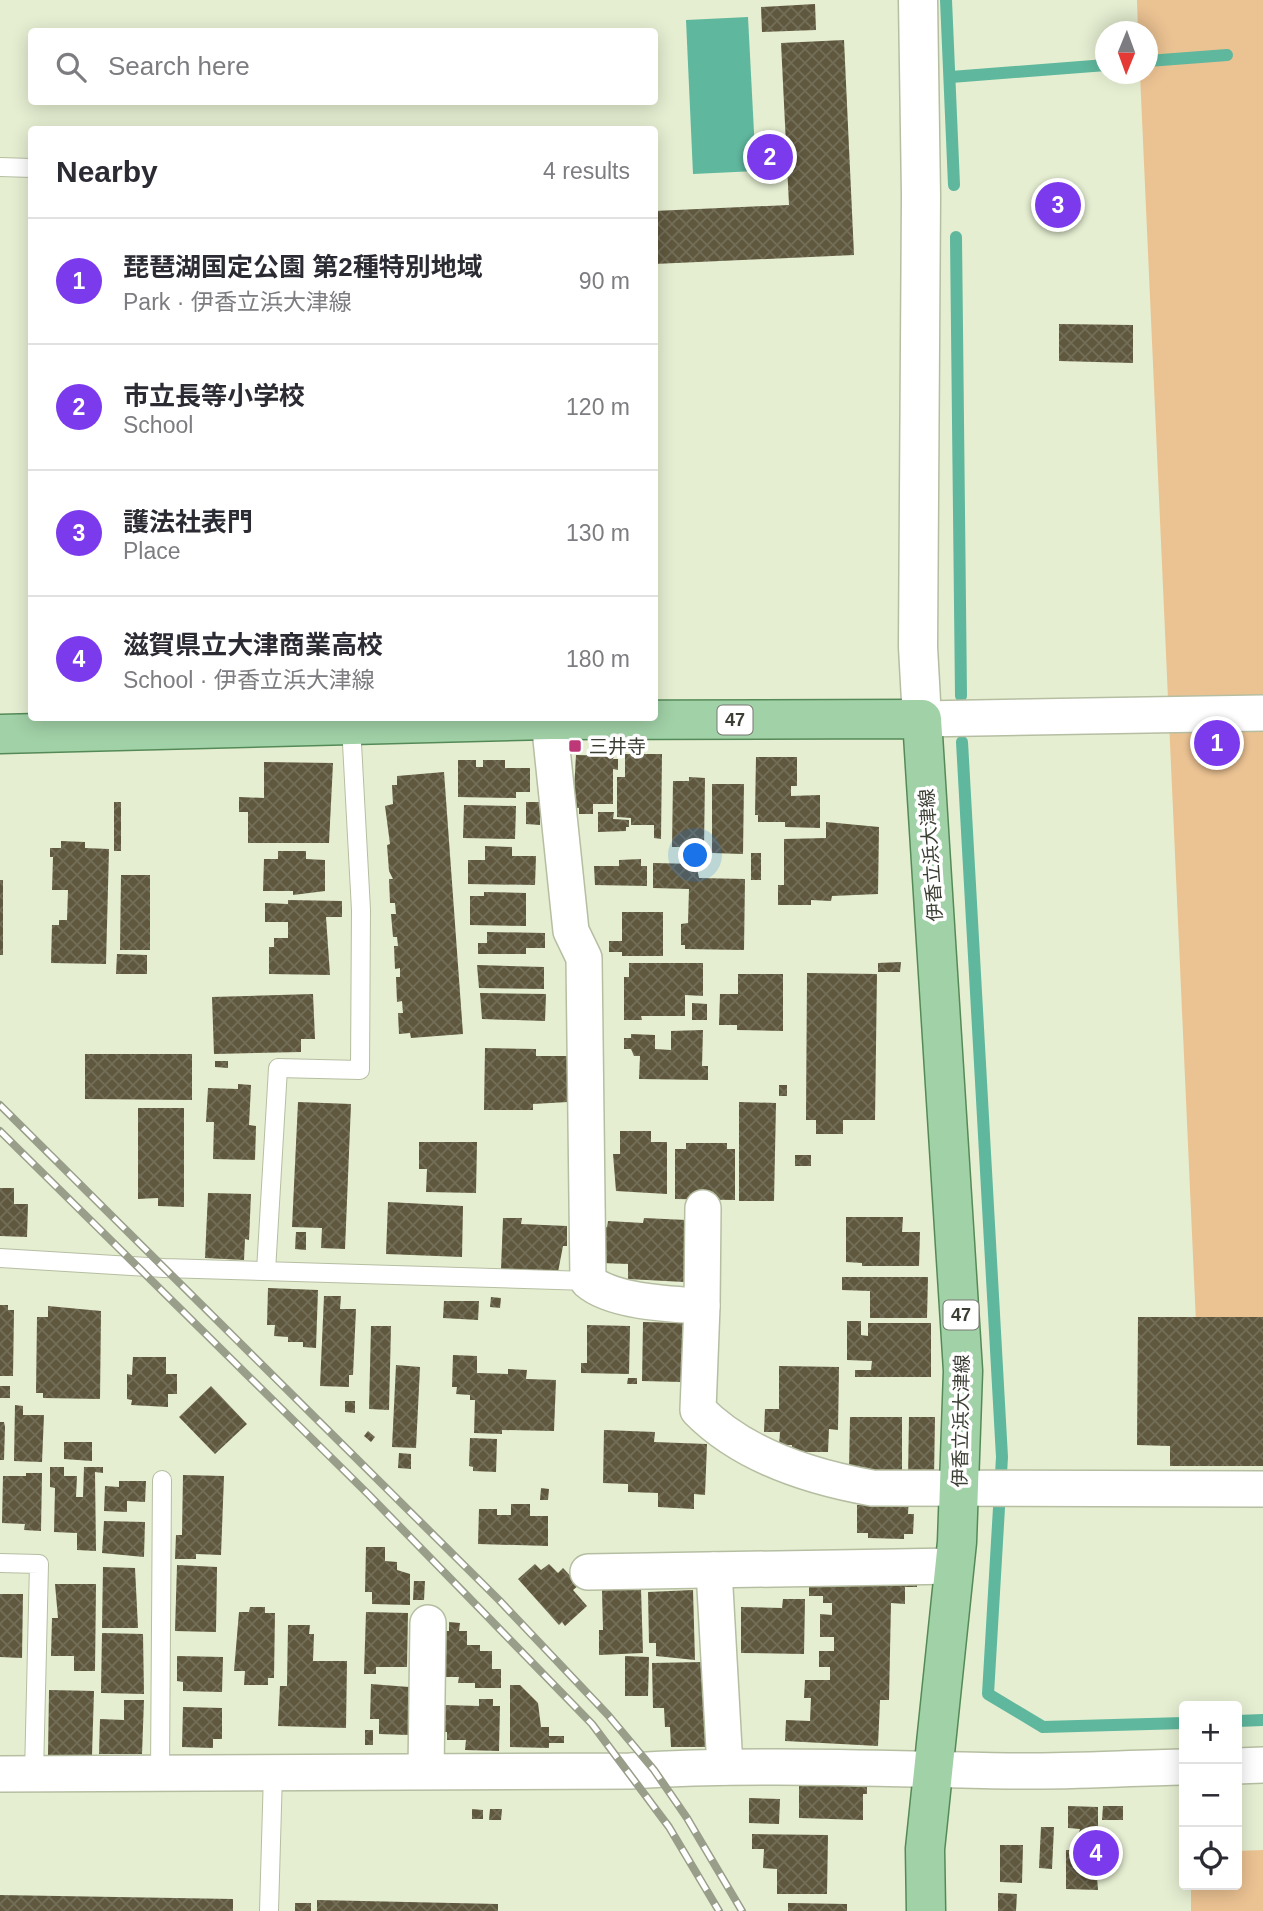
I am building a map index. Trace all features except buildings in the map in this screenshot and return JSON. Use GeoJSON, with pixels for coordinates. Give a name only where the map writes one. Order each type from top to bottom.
{"type":"FeatureCollection","features":[{"type":"Feature","properties":{"kind":"main road","name":"47"},"geometry":{"type":"LineString","coordinates":[[658,719],[922,719]]}},
{"type":"Feature","properties":{"kind":"main road","name":"伊香立浜大津線"},"geometry":{"type":"LineString","coordinates":[[922,719],[961,1312],[988,1486],[954,1566],[925,1849],[926,1911]]}},
{"type":"Feature","properties":{"kind":"main road","name":"47"},"geometry":{"type":"LineString","coordinates":[[25,728],[111,724],[351,726],[492,721]]}},
{"type":"Feature","properties":{"kind":"street"},"geometry":{"type":"LineString","coordinates":[[918,0],[921,210],[918,647],[922,719],[1263,713]]}},
{"type":"Feature","properties":{"kind":"street"},"geometry":{"type":"LineString","coordinates":[[549,721],[571,931],[584,958],[588,1281],[596,1289],[655,1303],[702,1306]]}},
{"type":"Feature","properties":{"kind":"street"},"geometry":{"type":"LineString","coordinates":[[704,1209],[698,1410],[715,1427],[759,1453],[838,1482],[872,1488],[988,1486],[1263,1489]]}},
{"type":"Feature","properties":{"kind":"street"},"geometry":{"type":"LineString","coordinates":[[589,1572],[954,1566]]}},
{"type":"Feature","properties":{"kind":"street"},"geometry":{"type":"LineString","coordinates":[[714,1570],[724,1766]]}},
{"type":"Feature","properties":{"kind":"street"},"geometry":{"type":"LineString","coordinates":[[426,1771],[428,1623]]}},
{"type":"Feature","properties":{"kind":"street"},"geometry":{"type":"LineString","coordinates":[[1242,1766],[1263,1765]]}},
{"type":"Feature","properties":{"kind":"street"},"geometry":{"type":"LineString","coordinates":[[17,1774],[630,1772],[724,1766],[1010,1771],[1179,1767]]}},
{"type":"Feature","properties":{"kind":"lane"},"geometry":{"type":"LineString","coordinates":[[0,167],[28,168]]}},
{"type":"Feature","properties":{"kind":"lane"},"geometry":{"type":"LineString","coordinates":[[266,1271],[278,1068],[360,1070],[361,909],[351,726]]}},
{"type":"Feature","properties":{"kind":"lane"},"geometry":{"type":"LineString","coordinates":[[0,1258],[266,1271],[588,1281]]}},
{"type":"Feature","properties":{"kind":"lane"},"geometry":{"type":"LineString","coordinates":[[160,1774],[162,1480]]}},
{"type":"Feature","properties":{"kind":"lane"},"geometry":{"type":"LineString","coordinates":[[0,1563],[39,1564],[17,1774]]}},
{"type":"Feature","properties":{"kind":"lane"},"geometry":{"type":"LineString","coordinates":[[269,1911],[273,1773]]}},
{"type":"Feature","properties":{"kind":"shaded area"},"geometry":{"type":"Polygon","coordinates":[[[1137,0],[1263,0],[1263,1460],[1200,1412],[1140,84],[1158,84],[1158,21],[1138,21],[1137,0]]]}},
{"type":"Feature","properties":{"kind":"shaded area"},"geometry":{"type":"Polygon","coordinates":[[[1263,1850],[1263,1911],[1191,1911],[1191,1890],[1242,1890],[1242,1851],[1263,1850]]]}},
{"type":"Feature","properties":{"kind":"water"},"geometry":{"type":"Polygon","coordinates":[[[748,17],[756,171],[693,174],[686,20],[748,17]]]}},
{"type":"Feature","properties":{"kind":"waterway"},"geometry":{"type":"LineString","coordinates":[[946,0],[954,185]]}},
{"type":"Feature","properties":{"kind":"waterway"},"geometry":{"type":"LineString","coordinates":[[1158,60],[1227,55]]}},
{"type":"Feature","properties":{"kind":"waterway"},"geometry":{"type":"LineString","coordinates":[[951,77],[1095,66]]}},
{"type":"Feature","properties":{"kind":"waterway"},"geometry":{"type":"LineString","coordinates":[[956,237],[961,696]]}},
{"type":"Feature","properties":{"kind":"waterway"},"geometry":{"type":"LineString","coordinates":[[962,742],[1002,1457],[988,1694],[1043,1727],[1179,1723]]}},
{"type":"Feature","properties":{"kind":"waterway"},"geometry":{"type":"LineString","coordinates":[[1242,1721],[1263,1720]]}},
{"type":"Feature","properties":{"kind":"railway"},"geometry":{"type":"LineString","coordinates":[[0,1105],[499,1600],[608,1715],[654,1770],[687,1818],[742,1911]]}},
{"type":"Feature","properties":{"kind":"railway"},"geometry":{"type":"LineString","coordinates":[[0,1131],[370,1496],[592,1724],[669,1827],[719,1911]]}},
{"type":"Feature","properties":{"kind":"place","name":"市立長等小学校"},"geometry":{"type":"Point","coordinates":[770,157]}},
{"type":"Feature","properties":{"kind":"place","name":"護法社表門"},"geometry":{"type":"Point","coordinates":[1058,205]}},
{"type":"Feature","properties":{"kind":"place","name":"琵琶湖国定公園 第2種特別地域"},"geometry":{"type":"Point","coordinates":[1217,743]}},
{"type":"Feature","properties":{"kind":"place","name":"三井寺"},"geometry":{"type":"Point","coordinates":[575,746]}},
{"type":"Feature","properties":{"kind":"place","name":"滋賀県立大津商業高校"},"geometry":{"type":"Point","coordinates":[1096,1853]}}]}
